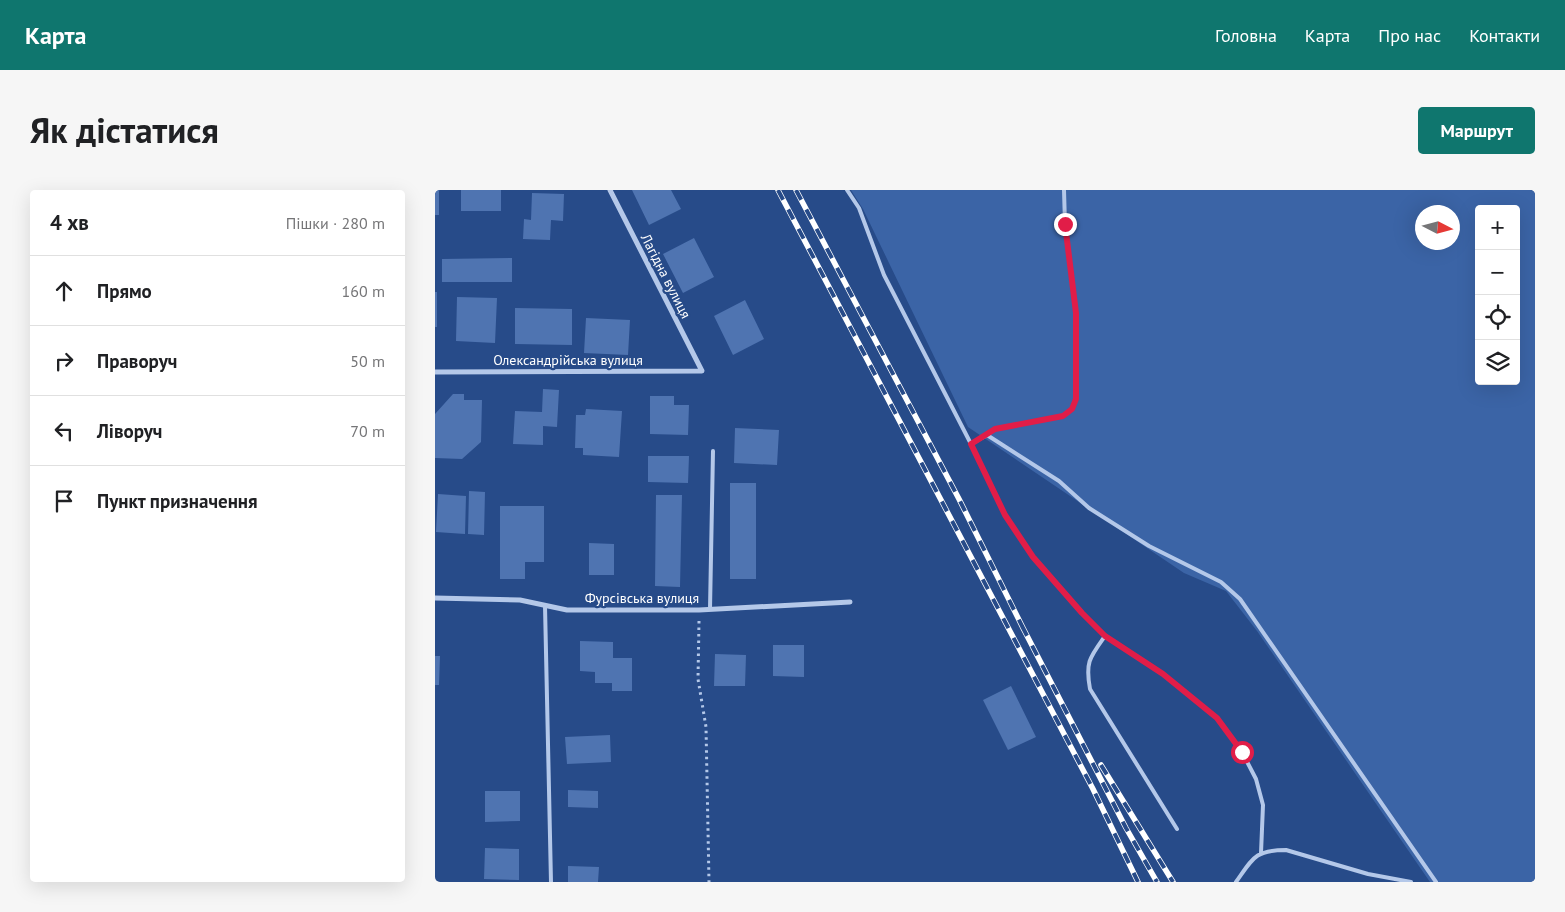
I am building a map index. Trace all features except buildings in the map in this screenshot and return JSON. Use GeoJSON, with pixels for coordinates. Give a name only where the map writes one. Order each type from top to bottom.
{"type":"FeatureCollection","features":[{"type":"Feature","properties":{"kind":"street","name":"Лагідна вулиця"},"geometry":{"type":"LineString","coordinates":[[610,190],[702,371]]}},
{"type":"Feature","properties":{"kind":"street","name":"Олександрійська вулиця"},"geometry":{"type":"LineString","coordinates":[[435,372],[702,371]]}},
{"type":"Feature","properties":{"kind":"street","name":"Фурсівська вулиця"},"geometry":{"type":"LineString","coordinates":[[435,598],[520,600],[567,610],[699,610],[850,602]]}},
{"type":"Feature","properties":{"kind":"lane"},"geometry":{"type":"LineString","coordinates":[[847,190],[859,208],[884,275],[971,444],[1005,515],[1033,557],[1082,613],[1105,636],[1163,674],[1217,718],[1242,752],[1256,779],[1263,804],[1261,853]]}},
{"type":"Feature","properties":{"kind":"lane"},"geometry":{"type":"LineString","coordinates":[[971,444],[995,429],[1063,416],[1072,409],[1076,399],[1076,313],[1065,224],[1064,190]]}},
{"type":"Feature","properties":{"kind":"lane"},"geometry":{"type":"LineString","coordinates":[[987,435],[1059,481],[1089,508],[1149,546],[1221,582],[1240,600],[1436,882]]}},
{"type":"Feature","properties":{"kind":"lane"},"geometry":{"type":"LineString","coordinates":[[710,609],[713,451]]}},
{"type":"Feature","properties":{"kind":"lane"},"geometry":{"type":"LineString","coordinates":[[545,606],[551,882]]}},
{"type":"Feature","properties":{"kind":"lane"},"geometry":{"type":"LineString","coordinates":[[1105,636],[1089,659],[1087,675],[1090,689],[1177,828]]}},
{"type":"Feature","properties":{"kind":"lane"},"geometry":{"type":"LineString","coordinates":[[1237,882],[1253,858],[1261,853],[1273,850],[1286,850],[1368,874],[1411,882]]}},
{"type":"Feature","properties":{"kind":"path"},"geometry":{"type":"LineString","coordinates":[[699,610],[698,679],[706,727],[709,882]]}},
{"type":"Feature","properties":{"kind":"shaded area"},"geometry":{"type":"Polygon","coordinates":[[[851,190],[1535,190],[1535,882],[1430,882],[1257,631],[1226,591],[1184,573],[968,427],[863,209],[851,190]]]}},
{"type":"Feature","properties":{"kind":"railway"},"geometry":{"type":"LineString","coordinates":[[778,190],[1093,789],[1138,882]]}},
{"type":"Feature","properties":{"kind":"railway"},"geometry":{"type":"LineString","coordinates":[[796,190],[959,499],[1024,630]]}},
{"type":"Feature","properties":{"kind":"railway"},"geometry":{"type":"LineString","coordinates":[[1022,626],[1126,828],[1157,882]]}},
{"type":"Feature","properties":{"kind":"railway"},"geometry":{"type":"LineString","coordinates":[[1101,765],[1173,882]]}},
{"type":"Feature","properties":{"kind":"route"},"geometry":{"type":"LineString","coordinates":[[1065,224],[1076,313],[1077,383],[1076,399],[1072,409],[1063,416],[995,429],[971,444],[1005,515],[1033,557],[1082,613],[1105,636],[1163,674],[1217,718],[1242,752]]}}]}
